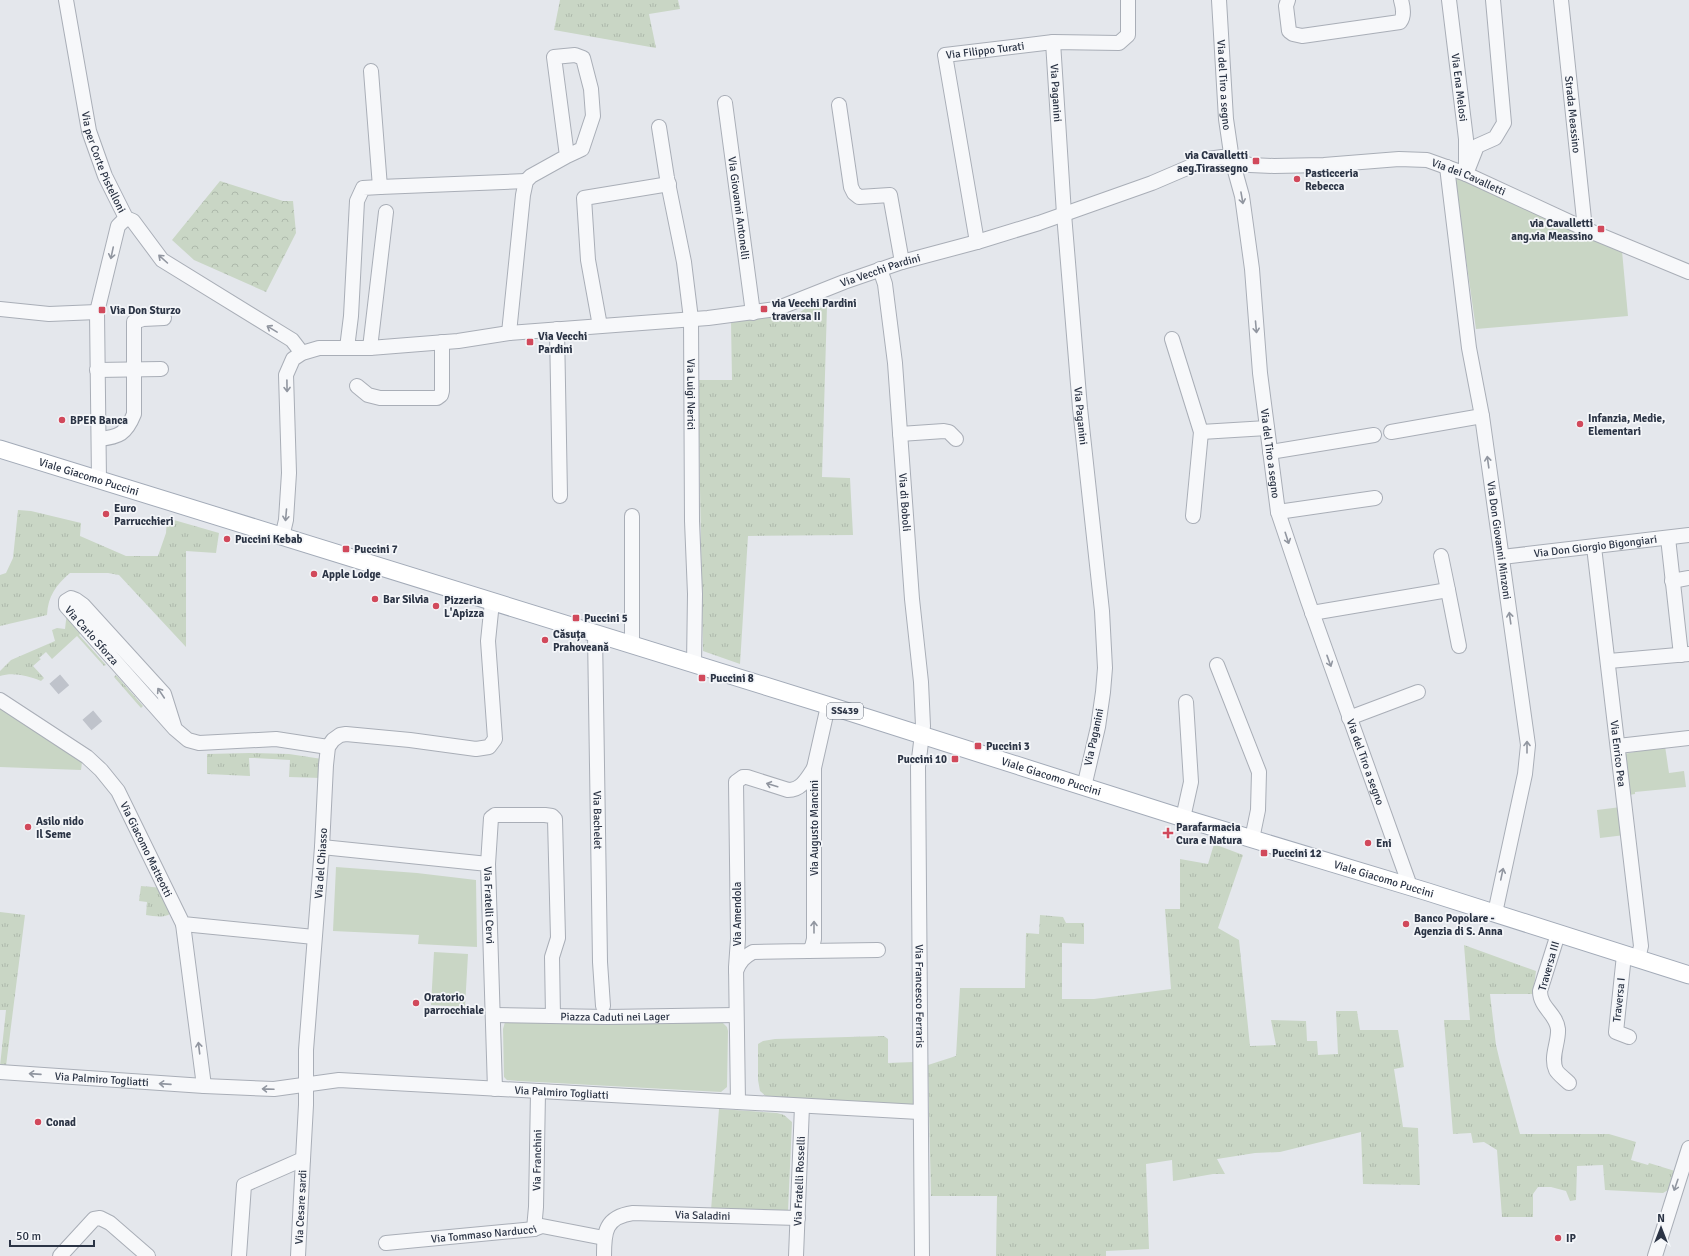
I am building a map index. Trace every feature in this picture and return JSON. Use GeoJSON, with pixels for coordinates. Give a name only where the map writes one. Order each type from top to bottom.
{"type":"FeatureCollection","features":[{"type":"Feature","properties":{"kind":"main road","name":"Viale Giacomo Puccini"},"geometry":{"type":"LineString","coordinates":[[0,449],[694,664],[1183,818],[1495,912],[1558,934],[1689,975]]}},
{"type":"Feature","properties":{"kind":"street","name":"Via per Corte Pistelloni"},"geometry":{"type":"LineString","coordinates":[[66,0],[89,131],[105,176],[126,218],[133,221],[162,260],[292,340],[302,353]]}},
{"type":"Feature","properties":{"kind":"street","name":"Via Filippo Turati"},"geometry":{"type":"LineString","coordinates":[[977,242],[945,55],[1053,42],[1118,43],[1128,35],[1128,0]]}},
{"type":"Feature","properties":{"kind":"street","name":"Via del Tiro a segno"},"geometry":{"type":"LineString","coordinates":[[1219,0],[1226,119],[1232,160],[1242,196],[1252,269],[1260,373],[1278,512],[1349,718],[1410,886]]}},
{"type":"Feature","properties":{"kind":"street"},"geometry":{"type":"LineString","coordinates":[[1288,0],[1286,6],[1289,31],[1293,34],[1302,36],[1400,22],[1402,19],[1403,8],[1401,0]]}},
{"type":"Feature","properties":{"kind":"street","name":"Via Ena Melosi"},"geometry":{"type":"LineString","coordinates":[[1449,0],[1466,139],[1466,174]]}},
{"type":"Feature","properties":{"kind":"street"},"geometry":{"type":"LineString","coordinates":[[1466,174],[1477,146],[1496,138],[1504,123],[1493,0]]}},
{"type":"Feature","properties":{"kind":"street","name":"Strada Meassino"},"geometry":{"type":"LineString","coordinates":[[1561,0],[1585,229]]}},
{"type":"Feature","properties":{"kind":"street","name":"Via Paganini"},"geometry":{"type":"LineString","coordinates":[[1053,42],[1064,214],[1080,408],[1102,611],[1105,668],[1098,727],[1084,787]]}},
{"type":"Feature","properties":{"kind":"street"},"geometry":{"type":"LineString","coordinates":[[509,333],[523,195],[526,181],[531,176],[582,149],[593,116],[591,89],[583,58],[575,55],[554,57],[567,156]]}},
{"type":"Feature","properties":{"kind":"street"},"geometry":{"type":"LineString","coordinates":[[371,71],[380,187]]}},
{"type":"Feature","properties":{"kind":"street","name":"Via Giovanni Antonelli"},"geometry":{"type":"LineString","coordinates":[[725,103],[753,313]]}},
{"type":"Feature","properties":{"kind":"street"},"geometry":{"type":"LineString","coordinates":[[839,105],[851,187],[854,193],[859,197],[890,195],[902,262]]}},
{"type":"Feature","properties":{"kind":"street","name":"Via Luigi Nerici"},"geometry":{"type":"LineString","coordinates":[[659,127],[684,262],[691,319],[692,521],[695,594],[694,664]]}},
{"type":"Feature","properties":{"kind":"street","name":"Via Vecchi Pardini"},"geometry":{"type":"LineString","coordinates":[[302,353],[319,348],[370,348],[442,342],[509,333],[691,319],[753,313],[776,309],[880,269],[977,242],[1064,214],[1152,183],[1208,158],[1222,157],[1232,160]]}},
{"type":"Feature","properties":{"kind":"street","name":"Via dei Cavalletti"},"geometry":{"type":"LineString","coordinates":[[1232,160],[1256,166],[1324,165],[1399,159],[1427,160],[1466,174],[1585,229],[1689,272]]}},
{"type":"Feature","properties":{"kind":"street","name":"Via Don Giovanni Minzoni"},"geometry":{"type":"LineString","coordinates":[[1447,167],[1469,348],[1482,416],[1528,745],[1525,774],[1495,912]]}},
{"type":"Feature","properties":{"kind":"street"},"geometry":{"type":"LineString","coordinates":[[347,348],[351,316],[357,201],[363,188],[526,181]]}},
{"type":"Feature","properties":{"kind":"street"},"geometry":{"type":"LineString","coordinates":[[600,326],[588,260],[584,198],[669,184]]}},
{"type":"Feature","properties":{"kind":"street"},"geometry":{"type":"LineString","coordinates":[[370,348],[386,212]]}},
{"type":"Feature","properties":{"kind":"street"},"geometry":{"type":"LineString","coordinates":[[99,480],[97,312],[118,226],[126,218]]}},
{"type":"Feature","properties":{"kind":"street","name":"Via di Boboli"},"geometry":{"type":"LineString","coordinates":[[880,269],[885,284],[895,363],[912,599],[921,682],[923,726],[920,736]]}},
{"type":"Feature","properties":{"kind":"street"},"geometry":{"type":"LineString","coordinates":[[0,309],[49,314],[97,312]]}},
{"type":"Feature","properties":{"kind":"street"},"geometry":{"type":"LineString","coordinates":[[99,439],[120,435],[130,425],[134,414],[134,322],[142,319],[164,318]]}},
{"type":"Feature","properties":{"kind":"street"},"geometry":{"type":"LineString","coordinates":[[557,330],[560,496]]}},
{"type":"Feature","properties":{"kind":"street"},"geometry":{"type":"LineString","coordinates":[[1172,339],[1201,432],[1193,516]]}},
{"type":"Feature","properties":{"kind":"street"},"geometry":{"type":"LineString","coordinates":[[357,386],[368,395],[380,398],[437,398],[441,395],[442,391],[442,342]]}},
{"type":"Feature","properties":{"kind":"street"},"geometry":{"type":"LineString","coordinates":[[282,537],[286,520],[289,473],[286,375],[293,359],[302,353]]}},
{"type":"Feature","properties":{"kind":"street"},"geometry":{"type":"LineString","coordinates":[[97,370],[161,369]]}},
{"type":"Feature","properties":{"kind":"street"},"geometry":{"type":"LineString","coordinates":[[1391,432],[1482,416]]}},
{"type":"Feature","properties":{"kind":"street"},"geometry":{"type":"LineString","coordinates":[[1201,432],[1267,428]]}},
{"type":"Feature","properties":{"kind":"street"},"geometry":{"type":"LineString","coordinates":[[900,434],[944,431],[949,432],[956,439]]}},
{"type":"Feature","properties":{"kind":"street"},"geometry":{"type":"LineString","coordinates":[[1270,452],[1374,435]]}},
{"type":"Feature","properties":{"kind":"street"},"geometry":{"type":"LineString","coordinates":[[1278,512],[1375,498]]}},
{"type":"Feature","properties":{"kind":"street"},"geometry":{"type":"LineString","coordinates":[[632,516],[632,645]]}},
{"type":"Feature","properties":{"kind":"street","name":"Via Don Giorgio Bigongiari"},"geometry":{"type":"LineString","coordinates":[[1502,557],[1689,535]]}},
{"type":"Feature","properties":{"kind":"street"},"geometry":{"type":"LineString","coordinates":[[1609,661],[1685,654],[1672,581],[1668,538]]}},
{"type":"Feature","properties":{"kind":"street","name":"Via Enrico Pea"},"geometry":{"type":"LineString","coordinates":[[1594,546],[1609,661],[1641,946],[1631,957]]}},
{"type":"Feature","properties":{"kind":"street"},"geometry":{"type":"LineString","coordinates":[[1441,556],[1459,646]]}},
{"type":"Feature","properties":{"kind":"street"},"geometry":{"type":"LineString","coordinates":[[1672,581],[1689,578]]}},
{"type":"Feature","properties":{"kind":"street"},"geometry":{"type":"LineString","coordinates":[[1312,613],[1448,590]]}},
{"type":"Feature","properties":{"kind":"street","name":"Via Carlo Sforza"},"geometry":{"type":"LineString","coordinates":[[175,729],[164,694],[83,605],[71,598],[66,601],[66,606],[175,729],[188,740],[200,744],[276,739],[328,747]]}},
{"type":"Feature","properties":{"kind":"street"},"geometry":{"type":"LineString","coordinates":[[328,747],[333,740],[340,735],[346,734],[410,740],[476,749],[489,747],[494,739],[488,641],[492,602]]}},
{"type":"Feature","properties":{"kind":"street","name":"Via Bachelet"},"geometry":{"type":"LineString","coordinates":[[596,634],[600,962],[602,1006]]}},
{"type":"Feature","properties":{"kind":"street"},"geometry":{"type":"LineString","coordinates":[[1217,665],[1259,772],[1258,810],[1252,839]]}},
{"type":"Feature","properties":{"kind":"street"},"geometry":{"type":"LineString","coordinates":[[1349,718],[1418,692]]}},
{"type":"Feature","properties":{"kind":"street","name":"Via Giacomo Matteotti"},"geometry":{"type":"LineString","coordinates":[[0,700],[87,757],[101,770],[118,790],[183,924]]}},
{"type":"Feature","properties":{"kind":"street"},"geometry":{"type":"LineString","coordinates":[[1183,818],[1192,782],[1186,702]]}},
{"type":"Feature","properties":{"kind":"street","name":"Via Augusto Mancini"},"geometry":{"type":"LineString","coordinates":[[808,951],[812,947],[814,939],[814,768],[828,706]]}},
{"type":"Feature","properties":{"kind":"street","name":"Via Francesco Ferraris"},"geometry":{"type":"LineString","coordinates":[[920,736],[918,766],[919,1112],[922,1256]]}},
{"type":"Feature","properties":{"kind":"street"},"geometry":{"type":"LineString","coordinates":[[1618,746],[1689,738]]}},
{"type":"Feature","properties":{"kind":"street","name":"Via del Chiasso"},"geometry":{"type":"LineString","coordinates":[[303,1159],[306,1050],[322,847],[328,747]]}},
{"type":"Feature","properties":{"kind":"street"},"geometry":{"type":"LineString","coordinates":[[788,790],[794,790],[801,786],[814,768]]}},
{"type":"Feature","properties":{"kind":"street","name":"Via Amendola"},"geometry":{"type":"LineString","coordinates":[[738,1102],[736,1015],[738,939],[736,782],[743,777],[747,777],[788,790],[807,802],[811,808],[815,820]]}},
{"type":"Feature","properties":{"kind":"street"},"geometry":{"type":"LineString","coordinates":[[488,864],[491,818],[495,815],[545,814],[552,816],[555,819],[558,938],[552,957],[553,1016]]}},
{"type":"Feature","properties":{"kind":"street","name":"Via Fratelli Cervi"},"geometry":{"type":"LineString","coordinates":[[322,847],[488,864],[494,1015],[495,1089]]}},
{"type":"Feature","properties":{"kind":"street"},"geometry":{"type":"LineString","coordinates":[[204,1086],[183,924],[314,937]]}},
{"type":"Feature","properties":{"kind":"street","name":"Traversa III"},"geometry":{"type":"LineString","coordinates":[[1558,934],[1540,991],[1540,996],[1543,1005],[1553,1016],[1558,1029],[1554,1061],[1556,1070],[1569,1082]]}},
{"type":"Feature","properties":{"kind":"street"},"geometry":{"type":"LineString","coordinates":[[738,939],[744,946],[753,952]]}},
{"type":"Feature","properties":{"kind":"street"},"geometry":{"type":"LineString","coordinates":[[736,971],[740,962],[753,952],[878,950]]}},
{"type":"Feature","properties":{"kind":"street","name":"Traversa I"},"geometry":{"type":"LineString","coordinates":[[1628,1037],[1616,1032],[1631,957]]}},
{"type":"Feature","properties":{"kind":"street","name":"Piazza Caduti nei Lager"},"geometry":{"type":"LineString","coordinates":[[494,1015],[736,1015]]}},
{"type":"Feature","properties":{"kind":"street","name":"Via Palmiro Togliatti"},"geometry":{"type":"LineString","coordinates":[[0,1072],[204,1086],[274,1089],[339,1080],[919,1112]]}},
{"type":"Feature","properties":{"kind":"street","name":"Via Franchini"},"geometry":{"type":"LineString","coordinates":[[534,1229],[536,1207],[538,1092]]}},
{"type":"Feature","properties":{"kind":"street","name":"Via Fratelli Rosselli"},"geometry":{"type":"LineString","coordinates":[[796,1256],[802,1106]]}},
{"type":"Feature","properties":{"kind":"street"},"geometry":{"type":"LineString","coordinates":[[1655,1256],[1689,1148]]}},
{"type":"Feature","properties":{"kind":"street"},"geometry":{"type":"LineString","coordinates":[[239,1256],[244,1184],[303,1159]]}},
{"type":"Feature","properties":{"kind":"street","name":"Via Cesare sardi"},"geometry":{"type":"LineString","coordinates":[[298,1256],[303,1159]]}},
{"type":"Feature","properties":{"kind":"street","name":"Via Saladini"},"geometry":{"type":"LineString","coordinates":[[604,1238],[607,1228],[611,1222],[622,1214],[633,1213],[798,1218]]}},
{"type":"Feature","properties":{"kind":"street"},"geometry":{"type":"LineString","coordinates":[[60,1256],[94,1219],[100,1218],[110,1223],[148,1256]]}},
{"type":"Feature","properties":{"kind":"street","name":"Via Tommaso Narducci"},"geometry":{"type":"LineString","coordinates":[[386,1243],[534,1229],[542,1226],[604,1238]]}},
{"type":"Feature","properties":{"kind":"street"},"geometry":{"type":"LineString","coordinates":[[604,1238],[604,1256]]}},
{"type":"Feature","properties":{"kind":"green space"},"geometry":{"type":"Polygon","coordinates":[[[560,0],[678,0],[680,9],[649,14],[656,48],[554,30],[560,0]]]}},
{"type":"Feature","properties":{"kind":"green space"},"geometry":{"type":"Polygon","coordinates":[[[1454,175],[1622,251],[1628,316],[1476,329],[1454,175]]]}},
{"type":"Feature","properties":{"kind":"green space"},"geometry":{"type":"Polygon","coordinates":[[[220,181],[283,201],[293,201],[296,233],[266,292],[194,260],[172,240],[220,181]]]}},
{"type":"Feature","properties":{"kind":"green space"},"geometry":{"type":"Polygon","coordinates":[[[809,306],[827,306],[822,477],[850,478],[853,535],[748,536],[740,664],[703,651],[698,380],[732,380],[731,321],[796,315],[809,306]]]}},
{"type":"Feature","properties":{"kind":"green space"},"geometry":{"type":"Polygon","coordinates":[[[18,510],[31,511],[81,523],[80,536],[126,556],[158,556],[166,533],[167,518],[219,533],[216,553],[186,551],[186,647],[119,575],[108,573],[70,573],[54,591],[49,602],[47,615],[0,626],[0,575],[6,573],[13,558],[18,510]]]}},
{"type":"Feature","properties":{"kind":"green space"},"geometry":{"type":"Polygon","coordinates":[[[67,612],[84,630],[79,635],[106,665],[104,666],[77,636],[52,659],[46,652],[39,658],[41,659],[33,666],[44,678],[41,681],[21,675],[10,674],[0,676],[0,671],[11,660],[55,641],[52,630],[57,628],[65,629],[67,612]]]}},
{"type":"Feature","properties":{"kind":"green space"},"geometry":{"type":"Polygon","coordinates":[[[116,675],[143,706],[141,708],[114,677],[116,675]]]}},
{"type":"Feature","properties":{"kind":"green space"},"geometry":{"type":"Polygon","coordinates":[[[0,708],[82,762],[81,770],[0,767],[0,708]]]}},
{"type":"Feature","properties":{"kind":"green space"},"geometry":{"type":"Polygon","coordinates":[[[1665,746],[1669,773],[1684,771],[1686,787],[1635,792],[1635,794],[1629,795],[1624,754],[1665,746]]]}},
{"type":"Feature","properties":{"kind":"green space"},"geometry":{"type":"Polygon","coordinates":[[[207,754],[289,754],[322,759],[321,778],[289,777],[290,760],[254,758],[249,758],[250,776],[207,774],[207,754]]]}},
{"type":"Feature","properties":{"kind":"green space"},"geometry":{"type":"Polygon","coordinates":[[[1621,807],[1625,835],[1600,838],[1597,810],[1621,807]]]}},
{"type":"Feature","properties":{"kind":"green space"},"geometry":{"type":"Polygon","coordinates":[[[1214,844],[1243,855],[1218,928],[1239,940],[1250,1046],[1276,1045],[1271,1020],[1306,1021],[1307,1041],[1317,1041],[1318,1055],[1338,1054],[1336,1011],[1357,1011],[1360,1030],[1398,1030],[1404,1067],[1394,1069],[1403,1127],[1418,1128],[1420,1185],[1363,1184],[1361,1132],[1280,1152],[1255,1153],[1217,1159],[1225,1174],[1213,1174],[1173,1181],[1172,1160],[1146,1164],[1149,1249],[1106,1251],[1106,1256],[996,1256],[997,1196],[931,1196],[928,1065],[956,1056],[960,988],[1025,988],[1026,933],[1039,934],[1040,915],[1063,917],[1066,923],[1084,923],[1084,944],[1062,943],[1062,999],[1094,999],[1171,989],[1165,909],[1180,909],[1180,859],[1208,864],[1214,844]]]}},
{"type":"Feature","properties":{"kind":"green space"},"geometry":{"type":"Polygon","coordinates":[[[336,867],[417,873],[476,880],[477,947],[418,944],[419,935],[333,931],[336,867]]]}},
{"type":"Feature","properties":{"kind":"green space"},"geometry":{"type":"Polygon","coordinates":[[[141,886],[163,888],[172,912],[167,916],[146,915],[147,902],[139,901],[141,886]]]}},
{"type":"Feature","properties":{"kind":"green space"},"geometry":{"type":"Polygon","coordinates":[[[0,912],[25,915],[6,1066],[0,1066],[6,1010],[0,1010],[0,912]]]}},
{"type":"Feature","properties":{"kind":"green space"},"geometry":{"type":"Polygon","coordinates":[[[1464,945],[1536,971],[1533,994],[1490,994],[1496,1045],[1520,1134],[1609,1134],[1636,1142],[1631,1160],[1648,1165],[1649,1163],[1675,1171],[1670,1189],[1663,1193],[1605,1190],[1603,1165],[1577,1166],[1576,1200],[1570,1201],[1566,1191],[1551,1187],[1538,1187],[1533,1194],[1533,1217],[1502,1217],[1497,1150],[1484,1142],[1473,1143],[1471,1133],[1453,1134],[1444,1020],[1470,1020],[1464,945]]]}},
{"type":"Feature","properties":{"kind":"green space"},"geometry":{"type":"Polygon","coordinates":[[[434,952],[468,954],[465,1007],[431,1005],[434,952]]]}},
{"type":"Feature","properties":{"kind":"green space"},"geometry":{"type":"Polygon","coordinates":[[[721,1021],[727,1027],[728,1031],[727,1087],[721,1092],[518,1081],[507,1080],[504,1077],[503,1029],[505,1022],[721,1021]]]}},
{"type":"Feature","properties":{"kind":"green space"},"geometry":{"type":"Polygon","coordinates":[[[884,1036],[888,1039],[888,1063],[914,1062],[914,1104],[910,1107],[767,1097],[760,1091],[758,1080],[758,1044],[763,1041],[775,1039],[884,1036]]]}},
{"type":"Feature","properties":{"kind":"green space"},"geometry":{"type":"Polygon","coordinates":[[[719,1109],[777,1113],[784,1115],[792,1122],[788,1211],[711,1210],[719,1109]]]}},
{"type":"Feature","properties":{"kind":"tunnel"},"geometry":{"type":"LineString","coordinates":[[54,689],[68,677]]}},
{"type":"Feature","properties":{"kind":"tunnel"},"geometry":{"type":"LineString","coordinates":[[87,725],[100,714]]}},
{"type":"Feature","properties":{"kind":"place","name":"via Cavalletti aeg.Tirassegno"},"geometry":{"type":"Point","coordinates":[1256,161]}},
{"type":"Feature","properties":{"kind":"place","name":"Pasticceria Rebecca"},"geometry":{"type":"Point","coordinates":[1297,179]}},
{"type":"Feature","properties":{"kind":"place","name":"via Cavalletti ang.via Meassino"},"geometry":{"type":"Point","coordinates":[1601,229]}},
{"type":"Feature","properties":{"kind":"place","name":"via Vecchi Pardini traversa II"},"geometry":{"type":"Point","coordinates":[764,309]}},
{"type":"Feature","properties":{"kind":"place","name":"Via Don Sturzo"},"geometry":{"type":"Point","coordinates":[102,310]}},
{"type":"Feature","properties":{"kind":"place","name":"Via Vecchi Pardini"},"geometry":{"type":"Point","coordinates":[530,342]}},
{"type":"Feature","properties":{"kind":"place","name":"BPER Banca"},"geometry":{"type":"Point","coordinates":[62,420]}},
{"type":"Feature","properties":{"kind":"place","name":"Infanzia, Medie, Elementari"},"geometry":{"type":"Point","coordinates":[1580,424]}},
{"type":"Feature","properties":{"kind":"place","name":"Euro Parrucchieri"},"geometry":{"type":"Point","coordinates":[106,514]}},
{"type":"Feature","properties":{"kind":"place","name":"Puccini Kebab"},"geometry":{"type":"Point","coordinates":[227,539]}},
{"type":"Feature","properties":{"kind":"place","name":"Puccini 7"},"geometry":{"type":"Point","coordinates":[346,549]}},
{"type":"Feature","properties":{"kind":"place","name":"Apple Lodge"},"geometry":{"type":"Point","coordinates":[314,574]}},
{"type":"Feature","properties":{"kind":"place","name":"Bar Silvia"},"geometry":{"type":"Point","coordinates":[375,599]}},
{"type":"Feature","properties":{"kind":"place","name":"Pizzeria L'Apizza"},"geometry":{"type":"Point","coordinates":[436,606]}},
{"type":"Feature","properties":{"kind":"place","name":"Puccini 5"},"geometry":{"type":"Point","coordinates":[576,618]}},
{"type":"Feature","properties":{"kind":"place","name":"Căsuța Prahoveană"},"geometry":{"type":"Point","coordinates":[545,640]}},
{"type":"Feature","properties":{"kind":"place","name":"Puccini 8"},"geometry":{"type":"Point","coordinates":[702,678]}},
{"type":"Feature","properties":{"kind":"place","name":"Puccini 3"},"geometry":{"type":"Point","coordinates":[978,746]}},
{"type":"Feature","properties":{"kind":"place","name":"Puccini 10"},"geometry":{"type":"Point","coordinates":[955,759]}},
{"type":"Feature","properties":{"kind":"place","name":"Asilo nido Il Seme"},"geometry":{"type":"Point","coordinates":[28,827]}},
{"type":"Feature","properties":{"kind":"place","name":"Parafarmacia Cura e Natura"},"geometry":{"type":"Point","coordinates":[1168,833]}},
{"type":"Feature","properties":{"kind":"place","name":"Eni"},"geometry":{"type":"Point","coordinates":[1368,843]}},
{"type":"Feature","properties":{"kind":"place","name":"Puccini 12"},"geometry":{"type":"Point","coordinates":[1264,853]}},
{"type":"Feature","properties":{"kind":"place","name":"Banco Popolare - Agenzia di S. Anna"},"geometry":{"type":"Point","coordinates":[1406,924]}},
{"type":"Feature","properties":{"kind":"place","name":"Oratorio parrocchiale"},"geometry":{"type":"Point","coordinates":[416,1003]}},
{"type":"Feature","properties":{"kind":"place","name":"Conad"},"geometry":{"type":"Point","coordinates":[38,1122]}},
{"type":"Feature","properties":{"kind":"place","name":"IP"},"geometry":{"type":"Point","coordinates":[1558,1238]}}]}
